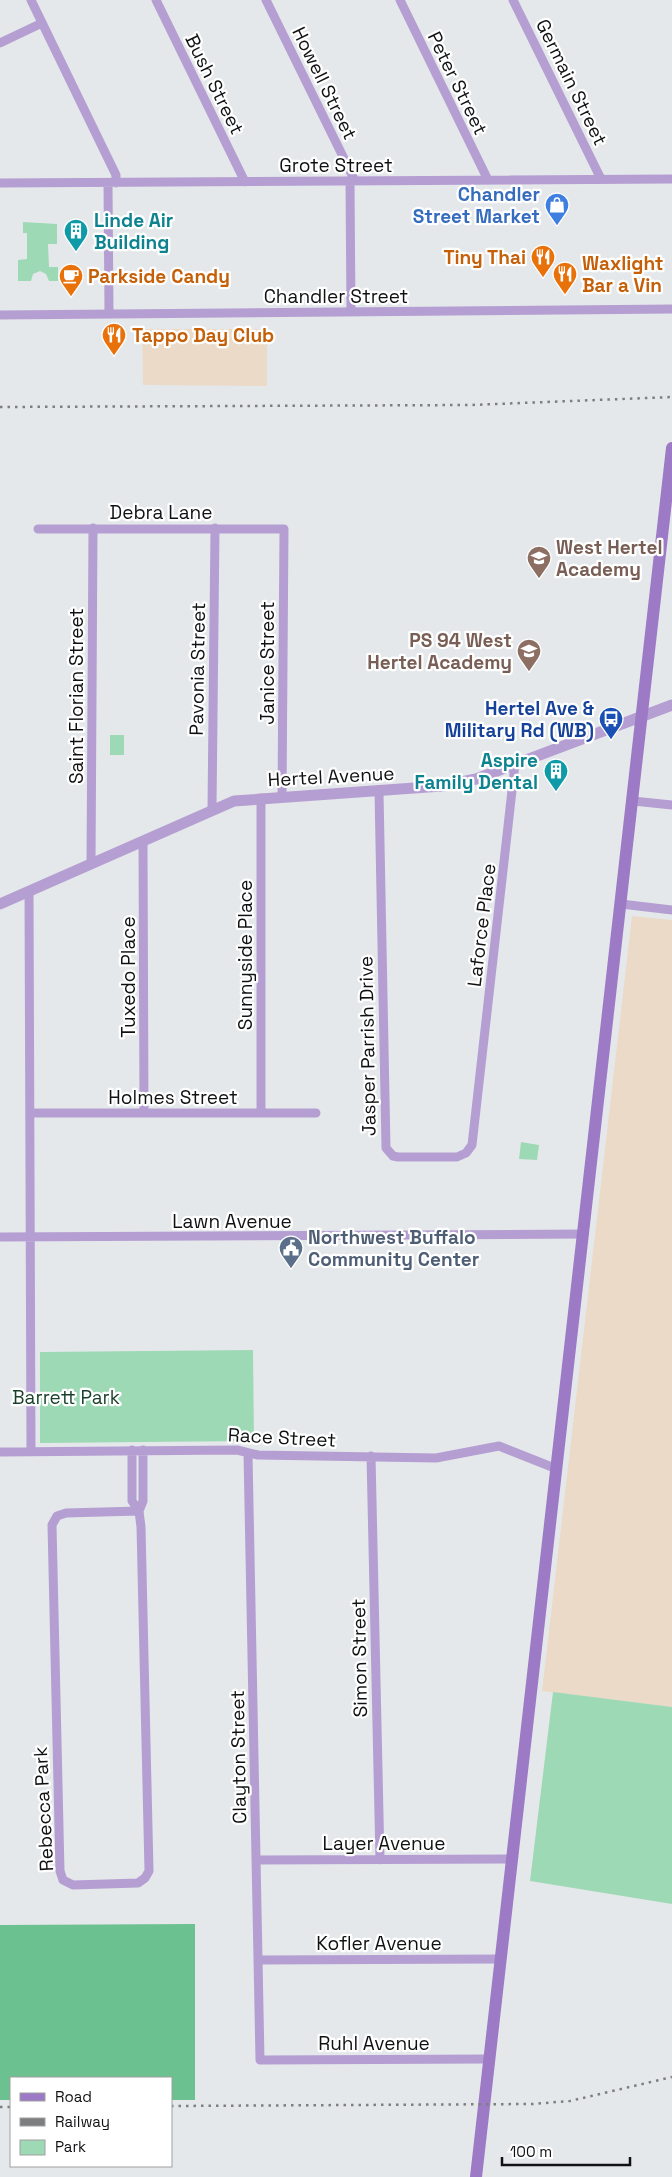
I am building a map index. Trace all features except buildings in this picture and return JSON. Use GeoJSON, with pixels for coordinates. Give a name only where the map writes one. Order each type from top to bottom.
{"type":"FeatureCollection","features":[{"type":"Feature","properties":{"kind":"main road"},"geometry":{"type":"LineString","coordinates":[[476,2177],[672,448]]}},
{"type":"Feature","properties":{"kind":"street"},"geometry":{"type":"LineString","coordinates":[[31,0],[116,175],[112,183],[109,314]]}},
{"type":"Feature","properties":{"kind":"street","name":"Bush Street"},"geometry":{"type":"LineString","coordinates":[[156,0],[245,182]]}},
{"type":"Feature","properties":{"kind":"street","name":"Howell Street"},"geometry":{"type":"LineString","coordinates":[[266,0],[352,181],[350,312]]}},
{"type":"Feature","properties":{"kind":"street","name":"Peter Street"},"geometry":{"type":"LineString","coordinates":[[400,0],[488,180]]}},
{"type":"Feature","properties":{"kind":"street","name":"Germain Street"},"geometry":{"type":"LineString","coordinates":[[513,0],[602,179]]}},
{"type":"Feature","properties":{"kind":"street"},"geometry":{"type":"LineString","coordinates":[[0,43],[42,23]]}},
{"type":"Feature","properties":{"kind":"street","name":"Grote Street"},"geometry":{"type":"LineString","coordinates":[[0,183],[672,179]]}},
{"type":"Feature","properties":{"kind":"street","name":"Chandler Street"},"geometry":{"type":"LineString","coordinates":[[0,315],[672,309]]}},
{"type":"Feature","properties":{"kind":"street","name":"Saint Florian Street"},"geometry":{"type":"LineString","coordinates":[[91,864],[93,528]]}},
{"type":"Feature","properties":{"kind":"street","name":"Debra Lane"},"geometry":{"type":"LineString","coordinates":[[38,530],[215,528],[284,530]]}},
{"type":"Feature","properties":{"kind":"street","name":"Pavonia Street"},"geometry":{"type":"LineString","coordinates":[[212,809],[215,528]]}},
{"type":"Feature","properties":{"kind":"street","name":"Janice Street"},"geometry":{"type":"LineString","coordinates":[[282,797],[284,530]]}},
{"type":"Feature","properties":{"kind":"street","name":"Hertel Avenue"},"geometry":{"type":"LineString","coordinates":[[0,904],[212,809],[234,801],[379,792],[442,786],[476,779],[672,705]]}},
{"type":"Feature","properties":{"kind":"street","name":"Laforce Place"},"geometry":{"type":"LineString","coordinates":[[478,1089],[515,764]]}},
{"type":"Feature","properties":{"kind":"street","name":"Jasper Parrish Drive"},"geometry":{"type":"LineString","coordinates":[[379,792],[385,1143],[388,1152],[398,1157],[462,1156],[472,1145],[478,1089]]}},
{"type":"Feature","properties":{"kind":"street","name":"Sunnyside Place"},"geometry":{"type":"LineString","coordinates":[[261,798],[261,1113]]}},
{"type":"Feature","properties":{"kind":"street"},"geometry":{"type":"LineString","coordinates":[[633,801],[672,805]]}},
{"type":"Feature","properties":{"kind":"street","name":"Tuxedo Place"},"geometry":{"type":"LineString","coordinates":[[143,840],[144,1113]]}},
{"type":"Feature","properties":{"kind":"street"},"geometry":{"type":"LineString","coordinates":[[29,892],[31,1450]]}},
{"type":"Feature","properties":{"kind":"street"},"geometry":{"type":"LineString","coordinates":[[621,904],[672,910]]}},
{"type":"Feature","properties":{"kind":"street","name":"Holmes Street"},"geometry":{"type":"LineString","coordinates":[[30,1113],[316,1113]]}},
{"type":"Feature","properties":{"kind":"street","name":"Lawn Avenue"},"geometry":{"type":"LineString","coordinates":[[0,1236],[584,1234]]}},
{"type":"Feature","properties":{"kind":"street","name":"Race Street"},"geometry":{"type":"LineString","coordinates":[[0,1452],[31,1450],[237,1450],[248,1454],[436,1458],[499,1446],[557,1469]]}},
{"type":"Feature","properties":{"kind":"street","name":"Rebecca Park"},"geometry":{"type":"LineString","coordinates":[[132,1450],[132,1501],[139,1511],[141,1527],[149,1871],[143,1881],[138,1883],[73,1886],[63,1880],[60,1871],[52,1525],[57,1516],[66,1512],[139,1511]]}},
{"type":"Feature","properties":{"kind":"street","name":"Rebecca Park"},"geometry":{"type":"LineString","coordinates":[[139,1511],[143,1501],[143,1450]]}},
{"type":"Feature","properties":{"kind":"street","name":"Clayton Street"},"geometry":{"type":"LineString","coordinates":[[248,1454],[260,2060]]}},
{"type":"Feature","properties":{"kind":"street","name":"Simon Street"},"geometry":{"type":"LineString","coordinates":[[371,1456],[380,1860]]}},
{"type":"Feature","properties":{"kind":"street","name":"Layer Avenue"},"geometry":{"type":"LineString","coordinates":[[256,1860],[512,1859]]}},
{"type":"Feature","properties":{"kind":"street","name":"Kofler Avenue"},"geometry":{"type":"LineString","coordinates":[[258,1960],[500,1959]]}},
{"type":"Feature","properties":{"kind":"street","name":"Ruhl Avenue"},"geometry":{"type":"LineString","coordinates":[[260,2060],[488,2059]]}},
{"type":"Feature","properties":{"kind":"shaded area"},"geometry":{"type":"Polygon","coordinates":[[[142,329],[267,329],[267,386],[143,385],[142,329]]]}},
{"type":"Feature","properties":{"kind":"shaded area"},"geometry":{"type":"Polygon","coordinates":[[[632,916],[672,920],[672,1707],[542,1691],[632,916]]]}},
{"type":"Feature","properties":{"kind":"green space"},"geometry":{"type":"Polygon","coordinates":[[[23,222],[57,224],[57,244],[48,244],[49,267],[58,267],[58,281],[49,281],[46,274],[40,271],[33,274],[31,281],[18,281],[18,260],[27,259],[27,233],[23,233],[23,222]]]}},
{"type":"Feature","properties":{"kind":"green space"},"geometry":{"type":"Polygon","coordinates":[[[110,735],[124,735],[124,755],[110,755],[110,735]]]}},
{"type":"Feature","properties":{"kind":"green space"},"geometry":{"type":"Polygon","coordinates":[[[521,1142],[539,1145],[537,1160],[519,1159],[521,1142]]]}},
{"type":"Feature","properties":{"kind":"green space","name":"Barrett Park"},"geometry":{"type":"Polygon","coordinates":[[[253,1350],[254,1441],[40,1443],[40,1352],[253,1350]]]}},
{"type":"Feature","properties":{"kind":"green space"},"geometry":{"type":"Polygon","coordinates":[[[553,1692],[672,1707],[672,1904],[530,1881],[553,1692]]]}},
{"type":"Feature","properties":{"kind":"green space"},"geometry":{"type":"Polygon","coordinates":[[[195,1924],[195,2100],[172,2100],[172,2077],[10,2077],[10,2100],[0,2100],[0,1925],[195,1924]]]}},
{"type":"Feature","properties":{"kind":"railway"},"geometry":{"type":"LineString","coordinates":[[0,407],[471,405],[672,397]]}},
{"type":"Feature","properties":{"kind":"railway"},"geometry":{"type":"LineString","coordinates":[[172,2106],[532,2104],[570,2101],[672,2077]]}},
{"type":"Feature","properties":{"kind":"railway"},"geometry":{"type":"LineString","coordinates":[[0,2107],[10,2107]]}},
{"type":"Feature","properties":{"kind":"place","name":"Chandler Street Market"},"geometry":{"type":"Point","coordinates":[557,226]}},
{"type":"Feature","properties":{"kind":"place","name":"Linde Air Building"},"geometry":{"type":"Point","coordinates":[76,252]}},
{"type":"Feature","properties":{"kind":"place","name":"Tiny Thai"},"geometry":{"type":"Point","coordinates":[543,278]}},
{"type":"Feature","properties":{"kind":"place","name":"Waxlight Bar a Vin"},"geometry":{"type":"Point","coordinates":[565,295]}},
{"type":"Feature","properties":{"kind":"place","name":"Parkside Candy"},"geometry":{"type":"Point","coordinates":[71,297]}},
{"type":"Feature","properties":{"kind":"place","name":"Tappo Day Club"},"geometry":{"type":"Point","coordinates":[114,356]}},
{"type":"Feature","properties":{"kind":"place","name":"West Hertel Academy"},"geometry":{"type":"Point","coordinates":[539,579]}},
{"type":"Feature","properties":{"kind":"place","name":"PS 94 West Hertel Academy"},"geometry":{"type":"Point","coordinates":[529,672]}},
{"type":"Feature","properties":{"kind":"place","name":"Hertel Ave & Military Rd (WB)"},"geometry":{"type":"Point","coordinates":[611,740]}},
{"type":"Feature","properties":{"kind":"place","name":"Aspire Family Dental"},"geometry":{"type":"Point","coordinates":[556,792]}},
{"type":"Feature","properties":{"kind":"place","name":"Northwest Buffalo Community Center"},"geometry":{"type":"Point","coordinates":[291,1269]}}]}
